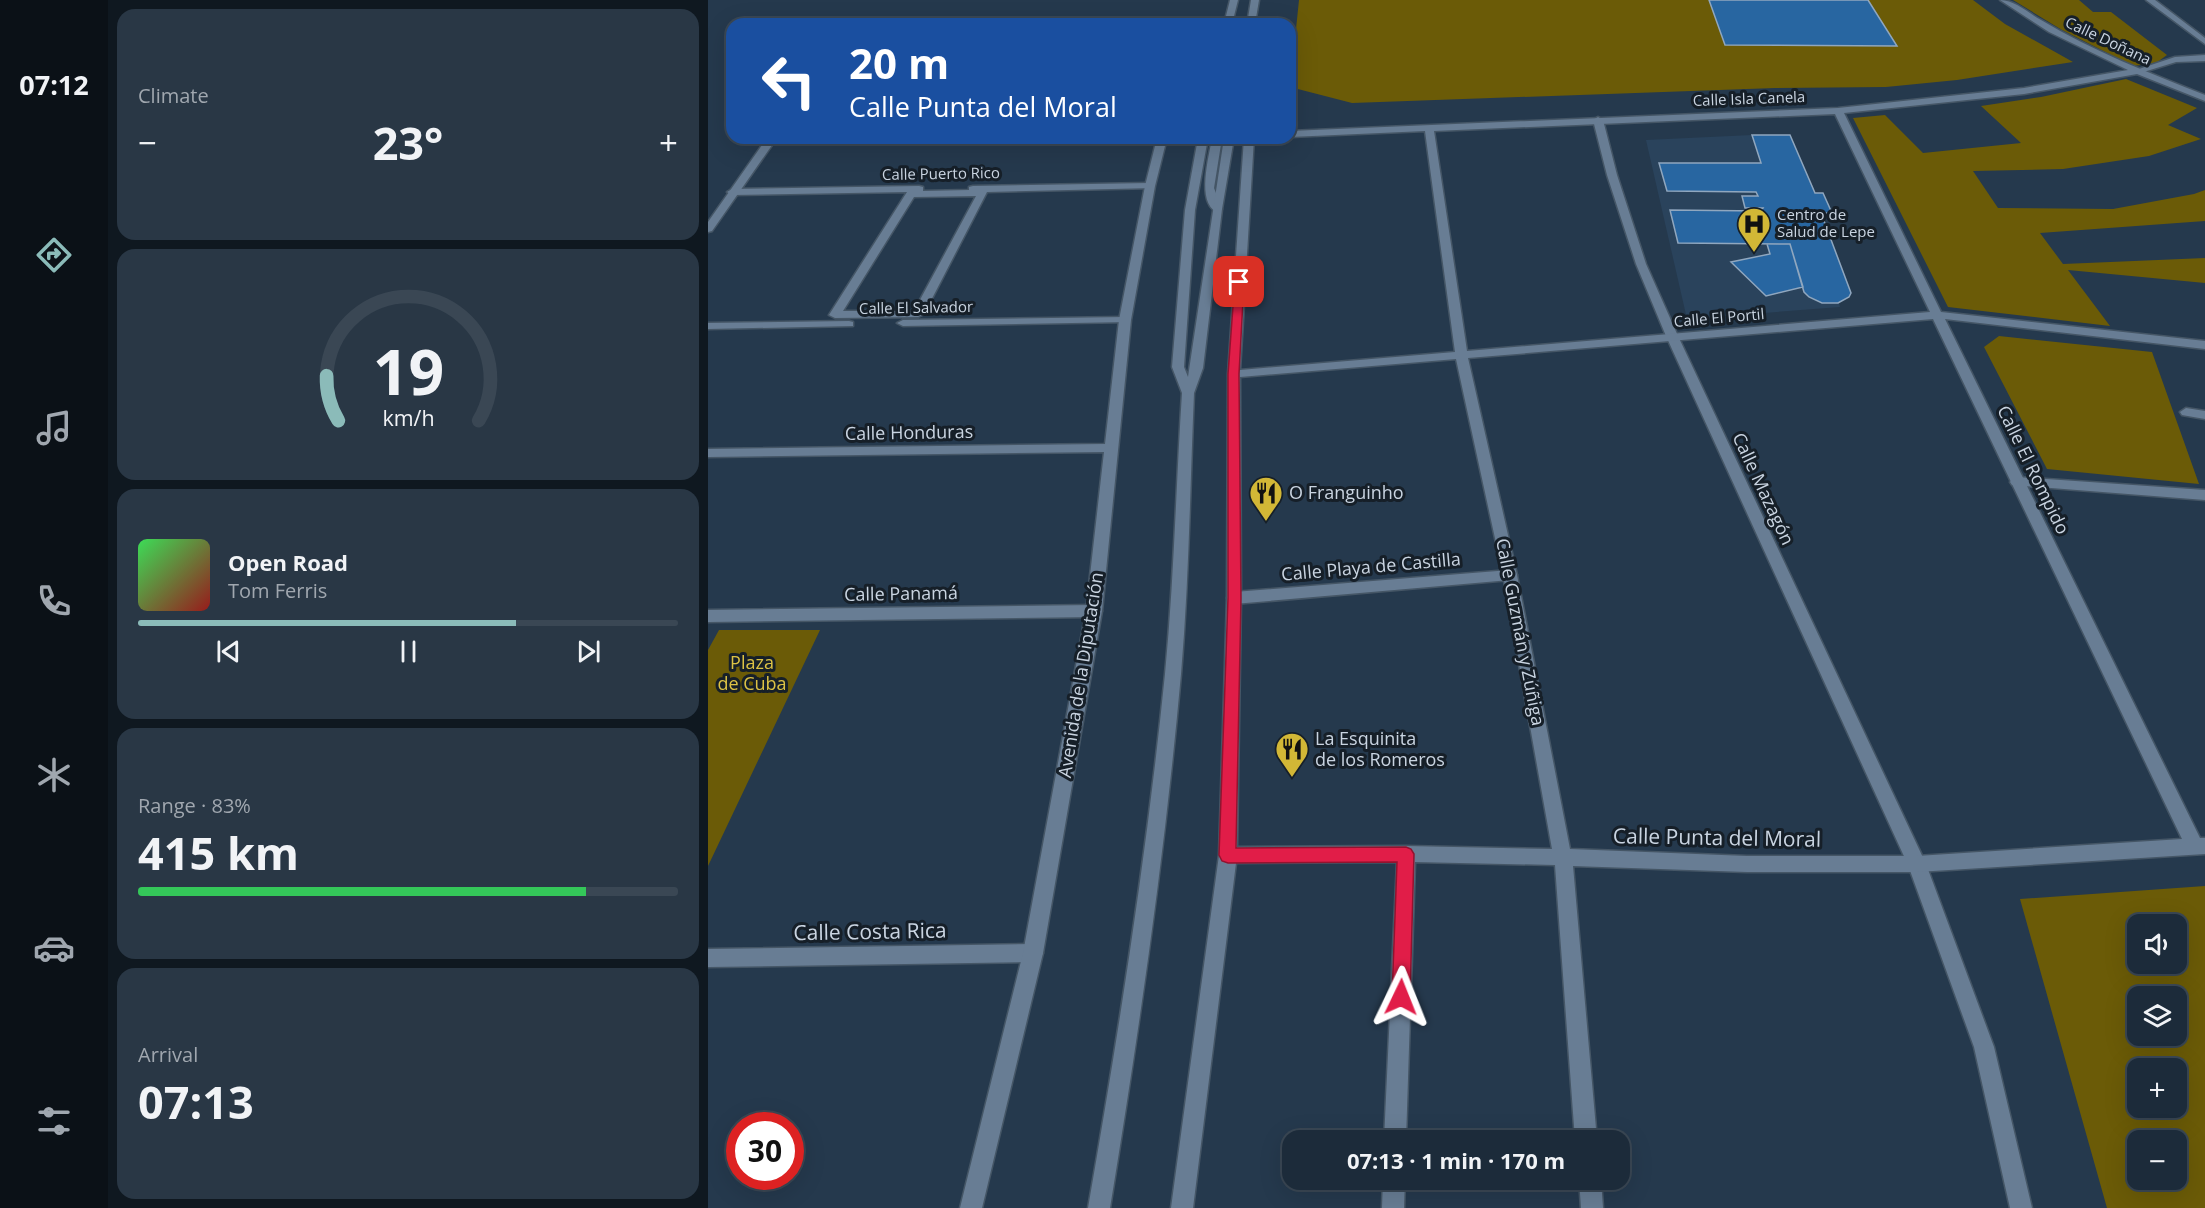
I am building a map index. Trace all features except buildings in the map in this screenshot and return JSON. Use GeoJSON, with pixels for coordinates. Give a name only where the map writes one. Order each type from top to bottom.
{"type":"FeatureCollection","features":[{"type":"Feature","properties":{"kind":"street"},"geometry":{"type":"LineString","coordinates":[[1230,18],[1234,0]]}},
{"type":"Feature","properties":{"kind":"street"},"geometry":{"type":"LineString","coordinates":[[1252,18],[1255,0]]}},
{"type":"Feature","properties":{"kind":"street","name":"Calle Doñana"},"geometry":{"type":"LineString","coordinates":[[2004,0],[2065,38],[2137,71],[2205,98]]}},
{"type":"Feature","properties":{"kind":"street"},"geometry":{"type":"LineString","coordinates":[[2150,0],[2205,42]]}},
{"type":"Feature","properties":{"kind":"street","name":"Calle Isla Canela"},"geometry":{"type":"LineString","coordinates":[[1296,134],[1838,111],[2024,91],[2137,71],[2175,60],[2205,58]]}},
{"type":"Feature","properties":{"kind":"street","name":"Calle El Rompido"},"geometry":{"type":"LineString","coordinates":[[1838,111],[2017,482],[2199,845]]}},
{"type":"Feature","properties":{"kind":"street","name":"Calle Mazagón"},"geometry":{"type":"LineString","coordinates":[[1598,120],[1612,175],[1641,264],[1672,336],[1917,864],[1984,1047],[2021,1208]]}},
{"type":"Feature","properties":{"kind":"street","name":"Calle Guzmán y Zúñiga"},"geometry":{"type":"LineString","coordinates":[[1430,128],[1461,354],[1510,575],[1563,857],[1585,1130]]}},
{"type":"Feature","properties":{"kind":"street"},"geometry":{"type":"LineString","coordinates":[[708,229],[768,144]]}},
{"type":"Feature","properties":{"kind":"street","name":"Avenida de la Diputación"},"geometry":{"type":"LineString","coordinates":[[971,1208],[1033,953],[1094,611],[1125,320],[1150,186],[1160,144]]}},
{"type":"Feature","properties":{"kind":"street"},"geometry":{"type":"LineString","coordinates":[[1188,393],[1178,367],[1190,210],[1202,144]]}},
{"type":"Feature","properties":{"kind":"street"},"geometry":{"type":"LineString","coordinates":[[1216,144],[1209,188],[1217,209]]}},
{"type":"Feature","properties":{"kind":"street"},"geometry":{"type":"LineString","coordinates":[[1099,1208],[1128,1037],[1158,815],[1173,671],[1188,393],[1197,368],[1217,209],[1228,144]]}},
{"type":"Feature","properties":{"kind":"street"},"geometry":{"type":"LineString","coordinates":[[1182,1208],[1228,855],[1234,598],[1234,374],[1249,144]]}},
{"type":"Feature","properties":{"kind":"street","name":"Calle Puerto Rico"},"geometry":{"type":"LineString","coordinates":[[732,192],[1150,186]]}},
{"type":"Feature","properties":{"kind":"street"},"geometry":{"type":"LineString","coordinates":[[983,193],[940,274],[918,314],[835,315],[911,194],[983,193]]}},
{"type":"Feature","properties":{"kind":"street","name":"Calle El Portil"},"geometry":{"type":"LineString","coordinates":[[1234,374],[1936,315],[2205,345]]}},
{"type":"Feature","properties":{"kind":"street","name":"Calle El Salvador"},"geometry":{"type":"LineString","coordinates":[[708,326],[1125,320]]}},
{"type":"Feature","properties":{"kind":"street"},"geometry":{"type":"LineString","coordinates":[[2186,412],[2205,415]]}},
{"type":"Feature","properties":{"kind":"street","name":"Calle Honduras"},"geometry":{"type":"LineString","coordinates":[[708,453],[1111,448]]}},
{"type":"Feature","properties":{"kind":"street"},"geometry":{"type":"LineString","coordinates":[[2017,482],[2205,495]]}},
{"type":"Feature","properties":{"kind":"street","name":"Calle Playa de Castilla"},"geometry":{"type":"LineString","coordinates":[[1234,598],[1510,575]]}},
{"type":"Feature","properties":{"kind":"street","name":"Calle Panamá"},"geometry":{"type":"LineString","coordinates":[[708,616],[1094,611]]}},
{"type":"Feature","properties":{"kind":"street","name":"Calle Punta del Moral"},"geometry":{"type":"LineString","coordinates":[[1228,855],[1406,854],[1747,864],[1917,864],[2199,845]]}},
{"type":"Feature","properties":{"kind":"street"},"geometry":{"type":"LineString","coordinates":[[1395,1130],[1406,854]]}},
{"type":"Feature","properties":{"kind":"street","name":"Calle Costa Rica"},"geometry":{"type":"LineString","coordinates":[[708,958],[1033,953]]}},
{"type":"Feature","properties":{"kind":"street"},"geometry":{"type":"LineString","coordinates":[[1393,1208],[1394,1190]]}},
{"type":"Feature","properties":{"kind":"street"},"geometry":{"type":"LineString","coordinates":[[1591,1190],[1592,1208]]}},
{"type":"Feature","properties":{"kind":"shaded area","name":"Centro de Salud de Lepe"},"geometry":{"type":"Polygon","coordinates":[[[1790,135],[1815,193],[1823,193],[1832,213],[1821,214],[1851,293],[1839,303],[1840,307],[1687,319],[1646,140],[1790,135]]]}},
{"type":"Feature","properties":{"kind":"green space"},"geometry":{"type":"Polygon","coordinates":[[[1299,0],[1973,0],[2005,24],[2073,62],[1957,80],[1886,87],[1775,88],[1352,103],[1296,89],[1296,29],[1299,0]]]}},
{"type":"Feature","properties":{"kind":"green space"},"geometry":{"type":"Polygon","coordinates":[[[2013,0],[2079,0],[2093,12],[2111,12],[2167,55],[2156,63],[2133,66],[2062,30],[2013,0]]]}},
{"type":"Feature","properties":{"kind":"green space"},"geometry":{"type":"Polygon","coordinates":[[[2126,79],[2197,108],[2168,125],[2201,139],[2149,156],[2063,169],[1973,171],[1998,208],[2113,209],[2205,190],[2205,221],[2040,233],[2063,264],[2205,258],[2205,283],[2068,270],[2110,326],[1948,307],[1853,118],[1885,115],[1923,153],[2021,143],[1981,106],[2041,97],[2126,79]]]}},
{"type":"Feature","properties":{"kind":"green space"},"geometry":{"type":"Polygon","coordinates":[[[1999,336],[2152,352],[2199,484],[2047,469],[1984,347],[1999,336]]]}},
{"type":"Feature","properties":{"kind":"green space","name":"Plaza de Cuba"},"geometry":{"type":"Polygon","coordinates":[[[719,630],[820,630],[708,866],[708,650],[719,630]]]}},
{"type":"Feature","properties":{"kind":"green space"},"geometry":{"type":"Polygon","coordinates":[[[2205,886],[2205,1208],[2107,1208],[2020,899],[2205,886]]]}},
{"type":"Feature","properties":{"kind":"place","name":"Centro de Salud de Lepe"},"geometry":{"type":"Point","coordinates":[1754,253]}},
{"type":"Feature","properties":{"kind":"place","name":"O Franguinho"},"geometry":{"type":"Point","coordinates":[1266,522]}},
{"type":"Feature","properties":{"kind":"place","name":"La Esquinita de los Romeros"},"geometry":{"type":"Point","coordinates":[1292,778]}},
{"type":"Feature","properties":{"kind":"route"},"geometry":{"type":"LineString","coordinates":[[1239,282],[1234,374],[1234,598],[1228,855],[1406,854],[1401,997]]}}]}
